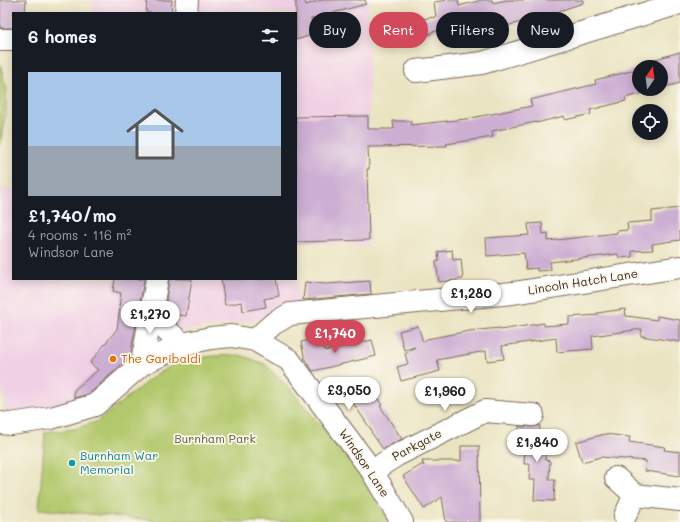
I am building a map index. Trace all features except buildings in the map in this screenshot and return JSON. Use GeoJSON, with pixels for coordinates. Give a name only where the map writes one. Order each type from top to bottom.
{"type":"FeatureCollection","features":[{"type":"Feature","properties":{"kind":"street"},"geometry":{"type":"LineString","coordinates":[[186,12],[187,0]]}},
{"type":"Feature","properties":{"kind":"street"},"geometry":{"type":"LineString","coordinates":[[416,71],[482,63],[680,3]]}},
{"type":"Feature","properties":{"kind":"street"},"geometry":{"type":"LineString","coordinates":[[0,40],[12,40]]}},
{"type":"Feature","properties":{"kind":"street","name":"Lincoln Hatch Lane"},"geometry":{"type":"LineString","coordinates":[[255,340],[273,324],[290,314],[513,293],[680,267]]}},
{"type":"Feature","properties":{"kind":"street"},"geometry":{"type":"LineString","coordinates":[[142,364],[157,280]]}},
{"type":"Feature","properties":{"kind":"street"},"geometry":{"type":"LineString","coordinates":[[154,300],[167,331],[183,344]]}},
{"type":"Feature","properties":{"kind":"street"},"geometry":{"type":"LineString","coordinates":[[0,423],[11,424],[51,418],[95,405],[142,364],[183,344],[211,338],[231,336],[255,340]]}},
{"type":"Feature","properties":{"kind":"street","name":"Windsor Lane"},"geometry":{"type":"LineString","coordinates":[[255,340],[289,360],[372,471],[402,522]]}},
{"type":"Feature","properties":{"kind":"street","name":"Parkgate"},"geometry":{"type":"LineString","coordinates":[[372,471],[397,455],[485,411],[533,415]]}},
{"type":"Feature","properties":{"kind":"street"},"geometry":{"type":"LineString","coordinates":[[616,478],[635,495],[680,500]]}},
{"type":"Feature","properties":{"kind":"street"},"geometry":{"type":"LineString","coordinates":[[625,516],[635,495]]}},
{"type":"Feature","properties":{"kind":"shaded area"},"geometry":{"type":"Polygon","coordinates":[[[93,0],[368,0],[369,80],[367,246],[297,241],[297,12],[92,12],[93,0]]]}},
{"type":"Feature","properties":{"kind":"shaded area"},"geometry":{"type":"Polygon","coordinates":[[[0,188],[12,189],[12,280],[297,280],[300,310],[269,319],[189,330],[131,356],[86,401],[6,418],[0,382],[0,188]]]}},
{"type":"Feature","properties":{"kind":"green space"},"geometry":{"type":"Polygon","coordinates":[[[0,64],[7,90],[6,111],[0,145],[0,64]]]}},
{"type":"Feature","properties":{"kind":"green space","name":"Burnham Park"},"geometry":{"type":"Polygon","coordinates":[[[240,355],[265,364],[290,389],[355,466],[389,522],[152,522],[152,520],[39,509],[45,432],[74,429],[98,421],[158,373],[184,360],[214,356],[240,355]]]}},
{"type":"Feature","properties":{"kind":"place","name":"The Garibaldi"},"geometry":{"type":"Point","coordinates":[113,359]}},
{"type":"Feature","properties":{"kind":"place","name":"Burnham War Memorial"},"geometry":{"type":"Point","coordinates":[72,463]}}]}
